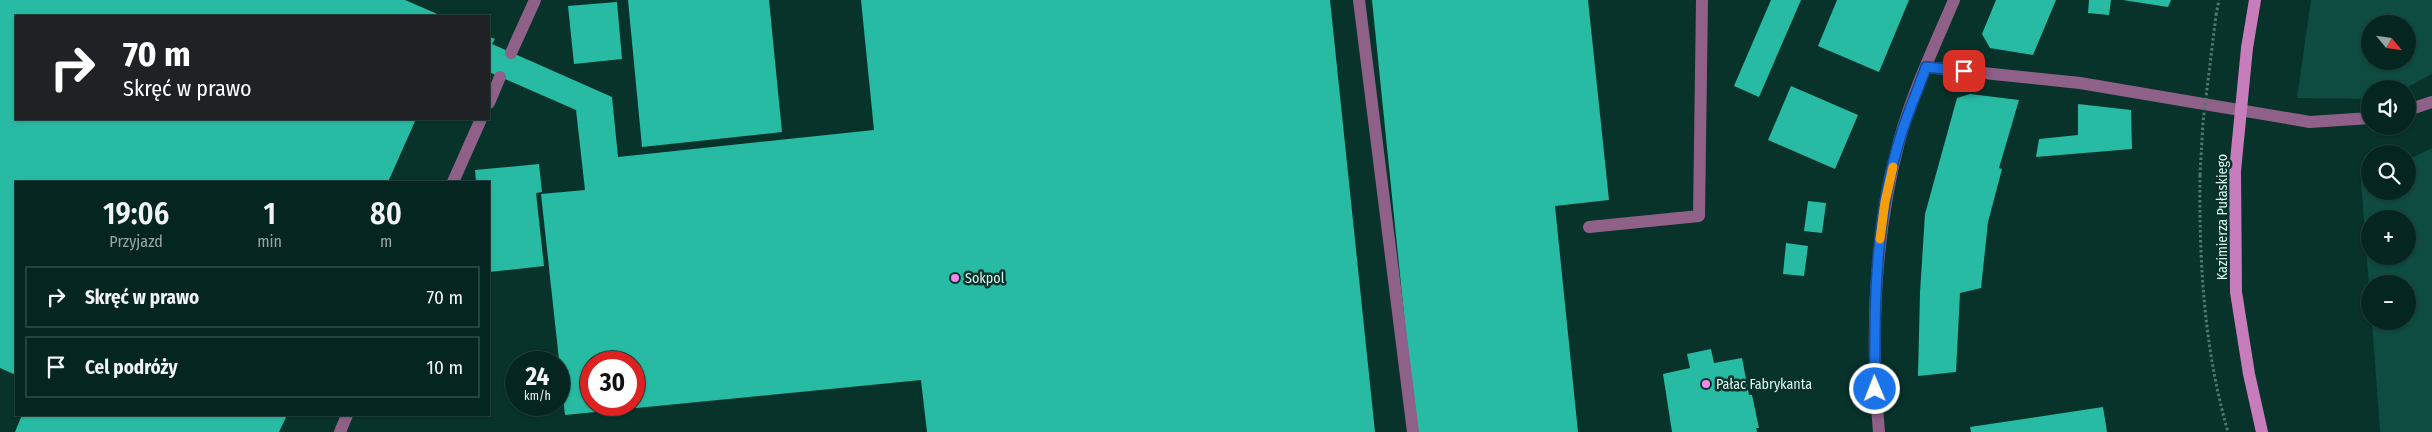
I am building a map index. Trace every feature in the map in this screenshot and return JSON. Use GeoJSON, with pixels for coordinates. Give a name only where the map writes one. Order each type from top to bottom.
{"type":"FeatureCollection","features":[{"type":"Feature","properties":{"kind":"main road","name":"Kazimierza Pułaskiego"},"geometry":{"type":"LineString","coordinates":[[2255,0],[2247,48],[2235,171],[2236,292],[2249,374],[2262,432]]}},
{"type":"Feature","properties":{"kind":"street"},"geometry":{"type":"LineString","coordinates":[[511,53],[535,0]]}},
{"type":"Feature","properties":{"kind":"street"},"geometry":{"type":"LineString","coordinates":[[1359,0],[1414,432]]}},
{"type":"Feature","properties":{"kind":"street"},"geometry":{"type":"LineString","coordinates":[[1589,227],[1699,216],[1702,0]]}},
{"type":"Feature","properties":{"kind":"street"},"geometry":{"type":"LineString","coordinates":[[1879,432],[1875,389],[1876,265],[1885,202],[1900,136],[1954,0]]}},
{"type":"Feature","properties":{"kind":"street"},"geometry":{"type":"LineString","coordinates":[[1926,67],[2080,83],[2310,122],[2361,119]]}},
{"type":"Feature","properties":{"kind":"street"},"geometry":{"type":"LineString","coordinates":[[490,101],[500,77]]}},
{"type":"Feature","properties":{"kind":"street"},"geometry":{"type":"LineString","coordinates":[[2416,107],[2432,102]]}},
{"type":"Feature","properties":{"kind":"street"},"geometry":{"type":"LineString","coordinates":[[453,181],[482,120]]}},
{"type":"Feature","properties":{"kind":"street"},"geometry":{"type":"LineString","coordinates":[[340,432],[348,416]]}},
{"type":"Feature","properties":{"kind":"path"},"geometry":{"type":"LineString","coordinates":[[2219,0],[2203,122],[2200,175],[2200,231],[2210,357],[2228,432]]}},
{"type":"Feature","properties":{"kind":"green space"},"geometry":{"type":"Polygon","coordinates":[[[2311,0],[2432,0],[2432,74],[2416,83],[2416,80],[2361,80],[2361,99],[2297,98],[2311,0]]]}},
{"type":"Feature","properties":{"kind":"green space"},"geometry":{"type":"Polygon","coordinates":[[[2432,148],[2432,432],[2380,432],[2373,330],[2416,330],[2416,275],[2368,275],[2367,265],[2416,265],[2416,210],[2363,210],[2362,200],[2416,200],[2416,156],[2432,148]]]}},
{"type":"Feature","properties":{"kind":"building"},"geometry":{"type":"Polygon","coordinates":[[[0,0],[405,0],[440,15],[15,15],[15,120],[416,120],[388,181],[15,181],[15,375],[0,368],[0,0]]]}},
{"type":"Feature","properties":{"kind":"building"},"geometry":{"type":"Polygon","coordinates":[[[628,0],[769,0],[782,132],[642,147],[628,0]]]}},
{"type":"Feature","properties":{"kind":"building","name":"Sokpol"},"geometry":{"type":"Polygon","coordinates":[[[861,0],[1330,0],[1375,432],[927,432],[921,380],[645,407],[645,351],[580,351],[580,414],[570,415],[570,351],[558,351],[541,194],[585,190],[576,110],[490,72],[490,37],[495,39],[492,44],[612,97],[618,157],[874,130],[861,0]]]}},
{"type":"Feature","properties":{"kind":"building"},"geometry":{"type":"Polygon","coordinates":[[[1372,0],[1588,0],[1609,200],[1555,206],[1578,432],[1416,432],[1372,0]]]}},
{"type":"Feature","properties":{"kind":"building"},"geometry":{"type":"Polygon","coordinates":[[[1771,0],[1801,0],[1759,97],[1734,86],[1771,0]]]}},
{"type":"Feature","properties":{"kind":"building"},"geometry":{"type":"Polygon","coordinates":[[[1837,0],[1909,0],[1879,72],[1818,46],[1837,0]]]}},
{"type":"Feature","properties":{"kind":"building"},"geometry":{"type":"Polygon","coordinates":[[[1996,0],[2056,0],[2033,55],[1990,48],[1982,34],[1996,0]]]}},
{"type":"Feature","properties":{"kind":"building"},"geometry":{"type":"Polygon","coordinates":[[[2089,0],[2111,0],[2109,15],[2088,13],[2089,0]]]}},
{"type":"Feature","properties":{"kind":"building"},"geometry":{"type":"Polygon","coordinates":[[[2123,0],[2171,0],[2168,7],[2123,0]]]}},
{"type":"Feature","properties":{"kind":"building"},"geometry":{"type":"Polygon","coordinates":[[[617,2],[622,59],[574,64],[568,6],[617,2]]]}},
{"type":"Feature","properties":{"kind":"building"},"geometry":{"type":"Polygon","coordinates":[[[1791,86],[1858,115],[1835,169],[1768,140],[1791,86]]]}},
{"type":"Feature","properties":{"kind":"building"},"geometry":{"type":"Polygon","coordinates":[[[1970,94],[2019,100],[1999,168],[2002,169],[1988,222],[1981,288],[1960,293],[1956,372],[1918,376],[1920,293],[1925,214],[1957,98],[1970,94]]]}},
{"type":"Feature","properties":{"kind":"building"},"geometry":{"type":"Polygon","coordinates":[[[2078,104],[2131,110],[2132,149],[2036,157],[2039,139],[2078,135],[2078,104]]]}},
{"type":"Feature","properties":{"kind":"building"},"geometry":{"type":"Polygon","coordinates":[[[539,164],[542,192],[536,193],[544,266],[490,272],[490,181],[476,181],[475,170],[539,164]]]}},
{"type":"Feature","properties":{"kind":"building"},"geometry":{"type":"Polygon","coordinates":[[[1808,201],[1826,203],[1822,233],[1804,231],[1808,201]]]}},
{"type":"Feature","properties":{"kind":"building"},"geometry":{"type":"Polygon","coordinates":[[[1786,243],[1808,246],[1804,276],[1783,274],[1786,243]]]}},
{"type":"Feature","properties":{"kind":"building","name":"Pałac Fabrykanta"},"geometry":{"type":"Polygon","coordinates":[[[1711,349],[1714,363],[1742,358],[1749,395],[1752,395],[1759,428],[1756,428],[1757,432],[1672,432],[1663,374],[1690,368],[1687,354],[1711,349]]]}},
{"type":"Feature","properties":{"kind":"building"},"geometry":{"type":"Polygon","coordinates":[[[2103,407],[2107,432],[1971,432],[1970,427],[2103,407]]]}},
{"type":"Feature","properties":{"kind":"building"},"geometry":{"type":"Polygon","coordinates":[[[22,416],[287,416],[279,432],[15,432],[22,416]]]}},
{"type":"Feature","properties":{"kind":"slow traffic"},"geometry":{"type":"LineString","coordinates":[[1880,239],[1885,202],[1893,167]]}},
{"type":"Feature","properties":{"kind":"place","name":"Sokpol"},"geometry":{"type":"Point","coordinates":[955,278]}},
{"type":"Feature","properties":{"kind":"place","name":"Pałac Fabrykanta"},"geometry":{"type":"Point","coordinates":[1706,384]}},
{"type":"Feature","properties":{"kind":"route"},"geometry":{"type":"LineString","coordinates":[[1875,389],[1874,326],[1876,265],[1885,202],[1900,136],[1926,67],[1964,71]]}}]}
